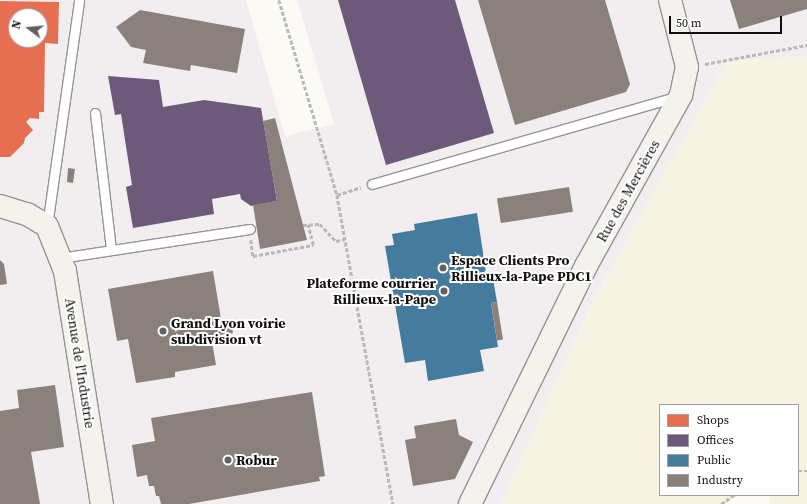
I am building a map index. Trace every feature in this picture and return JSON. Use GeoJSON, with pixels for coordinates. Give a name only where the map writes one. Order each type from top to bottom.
{"type":"FeatureCollection","features":[{"type":"Feature","properties":{"kind":"street","name":"Rue des Mercières"},"geometry":{"type":"LineString","coordinates":[[470,504],[586,266],[681,95],[687,67],[670,0]]}},
{"type":"Feature","properties":{"kind":"street"},"geometry":{"type":"LineString","coordinates":[[0,206],[27,214],[47,226]]}},
{"type":"Feature","properties":{"kind":"street","name":"Avenue de l'Industrie"},"geometry":{"type":"LineString","coordinates":[[47,226],[65,271],[102,504]]}},
{"type":"Feature","properties":{"kind":"lane"},"geometry":{"type":"LineString","coordinates":[[47,226],[79,0]]}},
{"type":"Feature","properties":{"kind":"lane"},"geometry":{"type":"LineString","coordinates":[[372,184],[681,95]]}},
{"type":"Feature","properties":{"kind":"lane"},"geometry":{"type":"LineString","coordinates":[[95,113],[110,250]]}},
{"type":"Feature","properties":{"kind":"lane"},"geometry":{"type":"LineString","coordinates":[[60,258],[250,229]]}},
{"type":"Feature","properties":{"kind":"path"},"geometry":{"type":"LineString","coordinates":[[278,0],[337,195],[393,504]]}},
{"type":"Feature","properties":{"kind":"path"},"geometry":{"type":"LineString","coordinates":[[687,67],[807,45]]}},
{"type":"Feature","properties":{"kind":"path"},"geometry":{"type":"LineString","coordinates":[[337,195],[372,184]]}},
{"type":"Feature","properties":{"kind":"path"},"geometry":{"type":"LineString","coordinates":[[304,225],[320,224],[336,241],[345,239]]}},
{"type":"Feature","properties":{"kind":"path"},"geometry":{"type":"LineString","coordinates":[[250,229],[253,256],[313,245],[308,225]]}},
{"type":"Feature","properties":{"kind":"path"},"geometry":{"type":"LineString","coordinates":[[721,504],[733,496]]}},
{"type":"Feature","properties":{"kind":"shaded area"},"geometry":{"type":"Polygon","coordinates":[[[0,0],[246,0],[285,136],[334,124],[297,0],[807,0],[807,56],[727,62],[594,299],[501,504],[0,504],[0,0]]]}},
{"type":"Feature","properties":{"kind":"shaded area"},"geometry":{"type":"Polygon","coordinates":[[[807,56],[807,504],[770,504],[769,496],[799,496],[799,404],[659,404],[659,496],[736,496],[725,504],[501,504],[594,300],[727,61],[807,56]]]}},
{"type":"Feature","properties":{"kind":"building: Shops"},"geometry":{"type":"Polygon","coordinates":[[[0,1],[59,2],[58,44],[48,43],[48,8],[8,8],[8,48],[45,48],[44,112],[39,112],[39,119],[30,118],[26,122],[33,130],[25,138],[24,143],[10,157],[0,157],[0,1]]]}},
{"type":"Feature","properties":{"kind":"building: Offices"},"geometry":{"type":"Polygon","coordinates":[[[338,0],[455,0],[494,133],[386,165],[338,0]]]}},
{"type":"Feature","properties":{"kind":"building: Offices"},"geometry":{"type":"Polygon","coordinates":[[[108,76],[159,80],[163,107],[204,100],[261,108],[277,201],[251,206],[241,199],[240,194],[212,199],[214,214],[133,228],[126,187],[132,185],[121,114],[115,115],[108,76]]]}},
{"type":"Feature","properties":{"kind":"building: Public","name":"Plateforme courrier Rillieux-la-Pape"},"geometry":{"type":"Polygon","coordinates":[[[477,213],[487,279],[493,279],[497,302],[491,303],[498,347],[480,350],[484,371],[428,381],[425,360],[405,363],[385,246],[394,245],[392,234],[415,230],[414,224],[477,213]]]}},
{"type":"Feature","properties":{"kind":"building: Industry"},"geometry":{"type":"Polygon","coordinates":[[[478,0],[605,0],[630,84],[626,92],[515,125],[478,0]]]}},
{"type":"Feature","properties":{"kind":"building: Industry"},"geometry":{"type":"Polygon","coordinates":[[[730,0],[807,0],[807,9],[739,29],[730,0]]]}},
{"type":"Feature","properties":{"kind":"building: Industry"},"geometry":{"type":"Polygon","coordinates":[[[140,10],[245,29],[237,73],[191,65],[190,71],[143,63],[146,50],[131,47],[116,27],[140,10]]]}},
{"type":"Feature","properties":{"kind":"building: Industry"},"geometry":{"type":"Polygon","coordinates":[[[275,118],[307,240],[260,249],[253,205],[277,201],[263,121],[275,118]]]}},
{"type":"Feature","properties":{"kind":"building: Industry"},"geometry":{"type":"Polygon","coordinates":[[[68,168],[75,169],[73,183],[67,182],[68,168]]]}},
{"type":"Feature","properties":{"kind":"building: Industry"},"geometry":{"type":"Polygon","coordinates":[[[569,187],[573,212],[501,223],[497,198],[569,187]]]}},
{"type":"Feature","properties":{"kind":"building: Industry"},"geometry":{"type":"Polygon","coordinates":[[[0,260],[4,264],[7,284],[0,285],[0,260]]]}},
{"type":"Feature","properties":{"kind":"building: Industry","name":"Grand Lyon voirie subdivision vt"},"geometry":{"type":"Polygon","coordinates":[[[213,271],[222,325],[237,322],[237,326],[232,327],[233,333],[211,336],[216,365],[175,372],[175,377],[136,383],[128,339],[117,341],[108,289],[213,271]]]}},
{"type":"Feature","properties":{"kind":"building: Industry"},"geometry":{"type":"Polygon","coordinates":[[[497,302],[503,340],[497,340],[491,303],[497,302]]]}},
{"type":"Feature","properties":{"kind":"building: Industry"},"geometry":{"type":"Polygon","coordinates":[[[55,385],[64,447],[31,452],[40,504],[0,504],[0,411],[19,408],[17,390],[55,385]]]}},
{"type":"Feature","properties":{"kind":"building: Industry","name":"Robur"},"geometry":{"type":"Polygon","coordinates":[[[312,392],[325,476],[319,477],[320,481],[189,504],[161,504],[159,496],[156,496],[154,486],[149,486],[147,475],[137,477],[132,445],[155,441],[151,418],[312,392]]]}},
{"type":"Feature","properties":{"kind":"building: Industry"},"geometry":{"type":"Polygon","coordinates":[[[456,419],[459,435],[473,442],[455,479],[413,486],[405,440],[416,438],[414,426],[456,419]]]}},
{"type":"Feature","properties":{"kind":"place","name":"Espace Clients Pro Rillieux-la-Pape PDC1"},"geometry":{"type":"Point","coordinates":[443,268]}},
{"type":"Feature","properties":{"kind":"place","name":"Plateforme courrier Rillieux-la-Pape"},"geometry":{"type":"Point","coordinates":[444,291]}},
{"type":"Feature","properties":{"kind":"place","name":"Grand Lyon voirie subdivision vt"},"geometry":{"type":"Point","coordinates":[163,331]}},
{"type":"Feature","properties":{"kind":"place","name":"Robur"},"geometry":{"type":"Point","coordinates":[228,460]}}]}
